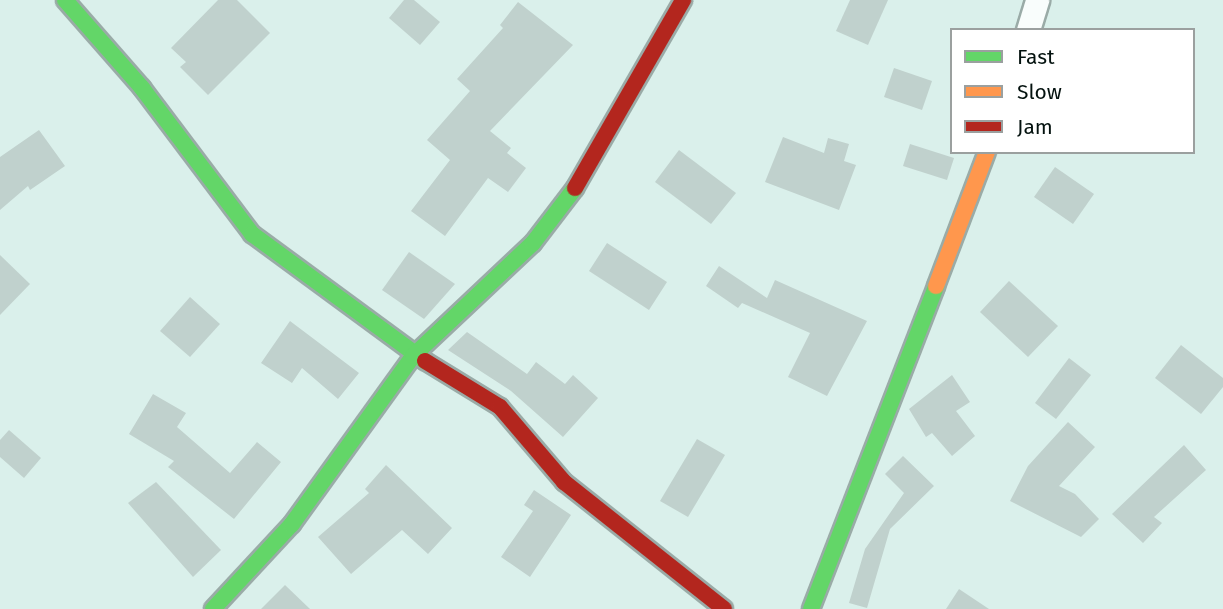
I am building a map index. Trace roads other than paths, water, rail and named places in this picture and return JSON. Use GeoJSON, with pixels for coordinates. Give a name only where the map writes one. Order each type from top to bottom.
{"type":"FeatureCollection","features":[{"type":"Feature","properties":{"kind":"street"},"geometry":{"type":"LineString","coordinates":[[65,0],[142,88],[252,234],[413,356],[449,372],[500,407],[564,482],[724,609]]}},
{"type":"Feature","properties":{"kind":"street"},"geometry":{"type":"LineString","coordinates":[[213,609],[292,524],[413,356],[533,243],[579,183],[683,0]]}},
{"type":"Feature","properties":{"kind":"street"},"geometry":{"type":"LineString","coordinates":[[1029,28],[1037,0]]}},
{"type":"Feature","properties":{"kind":"street"},"geometry":{"type":"LineString","coordinates":[[811,609],[987,154]]}}]}
